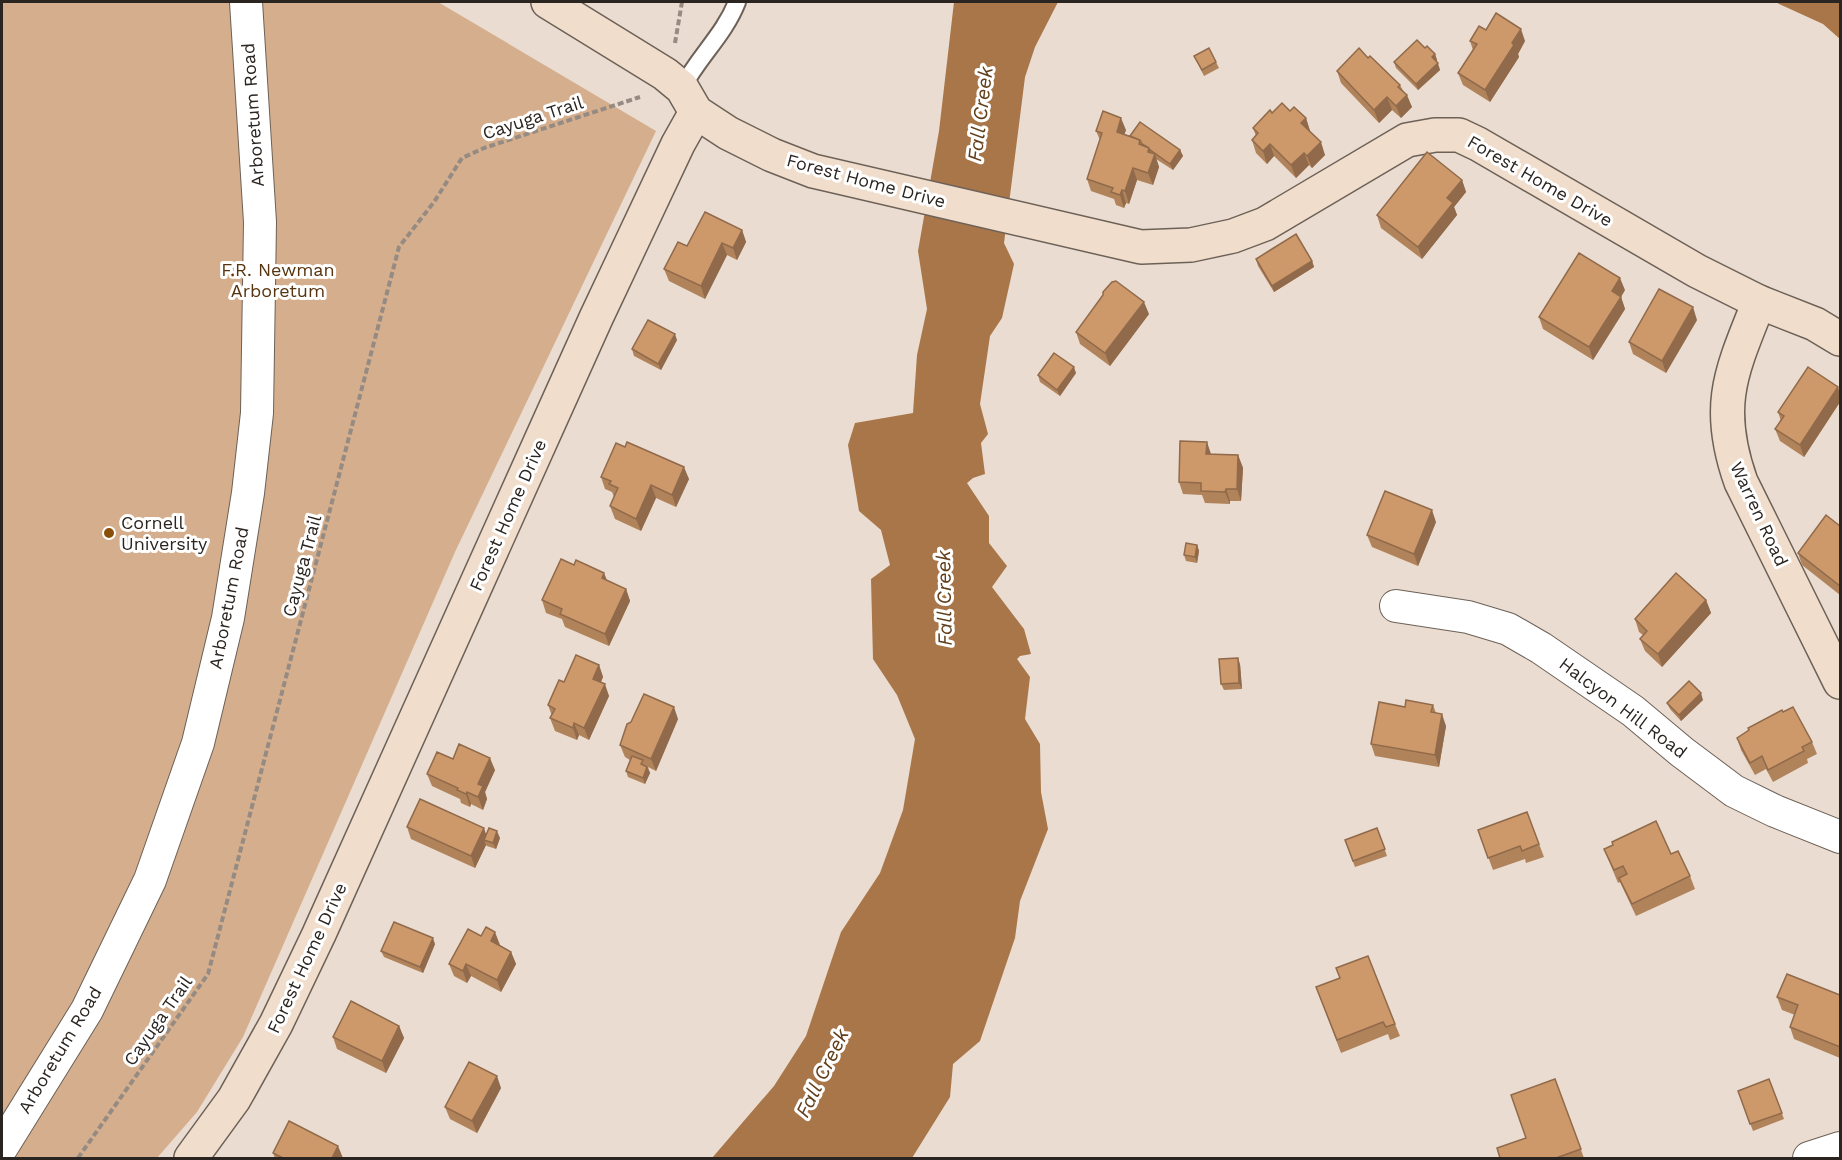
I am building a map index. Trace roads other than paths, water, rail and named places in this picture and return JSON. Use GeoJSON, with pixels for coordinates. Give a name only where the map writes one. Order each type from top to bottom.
{"type":"FeatureCollection","features":[{"type":"Feature","properties":{"kind":"street","name":"Arboretum Road"},"geometry":{"type":"LineString","coordinates":[[2,1147],[87,1010],[150,880],[198,743],[228,618],[248,493],[257,413],[260,222],[246,2]]}},
{"type":"Feature","properties":{"kind":"street"},"geometry":{"type":"LineString","coordinates":[[548,2],[665,74],[689,100]]}},
{"type":"Feature","properties":{"kind":"street","name":"Forest Home Drive"},"geometry":{"type":"LineString","coordinates":[[191,1158],[234,1099],[281,1014],[319,934],[596,318],[678,144],[689,100],[728,134],[813,171],[1141,247],[1191,245],[1223,239],[1264,224],[1407,140],[1435,135],[1460,135],[1697,271],[1759,302],[1815,324],[1840,339]]}},
{"type":"Feature","properties":{"kind":"street","name":"Warren Road"},"geometry":{"type":"LineString","coordinates":[[1759,302],[1739,352],[1729,385],[1726,420],[1731,456],[1741,482],[1840,682]]}},
{"type":"Feature","properties":{"kind":"street","name":"Halcyon Hill Road"},"geometry":{"type":"LineString","coordinates":[[1396,606],[1468,617],[1508,629],[1541,648],[1632,711],[1734,791],[1775,811],[1840,837]]}},
{"type":"Feature","properties":{"kind":"street"},"geometry":{"type":"LineString","coordinates":[[1809,1158],[1840,1148]]}},
{"type":"Feature","properties":{"kind":"lane"},"geometry":{"type":"LineString","coordinates":[[689,100],[690,73],[729,22],[737,2]]}},
{"type":"Feature","properties":{"kind":"water","name":"Fall Creek"},"geometry":{"type":"Polygon","coordinates":[[[954,2],[1058,2],[1035,47],[1025,77],[1004,243],[1014,264],[1002,318],[990,336],[980,404],[988,434],[981,443],[985,474],[967,483],[989,516],[989,543],[1007,566],[992,587],[1024,629],[1031,654],[1020,656],[1017,659],[1030,677],[1025,719],[1040,744],[1041,792],[1048,829],[1020,901],[1015,938],[980,1041],[953,1064],[950,1097],[912,1158],[712,1158],[774,1086],[806,1036],[841,932],[880,873],[903,810],[915,739],[897,695],[873,659],[871,579],[890,565],[881,530],[859,511],[848,445],[855,423],[913,413],[917,355],[927,309],[918,251],[939,131],[954,2]]]}},
{"type":"Feature","properties":{"kind":"water"},"geometry":{"type":"Polygon","coordinates":[[[1775,2],[1840,2],[1840,39],[1823,24],[1775,2]]]}},
{"type":"Feature","properties":{"kind":"place","name":"Cornell University"},"geometry":{"type":"Point","coordinates":[109,533]}},
{"type":"Feature","properties":{"kind":"park label","name":"F.R. Newman Arboretum"},"geometry":{"type":"Point","coordinates":[278,280]}}]}
